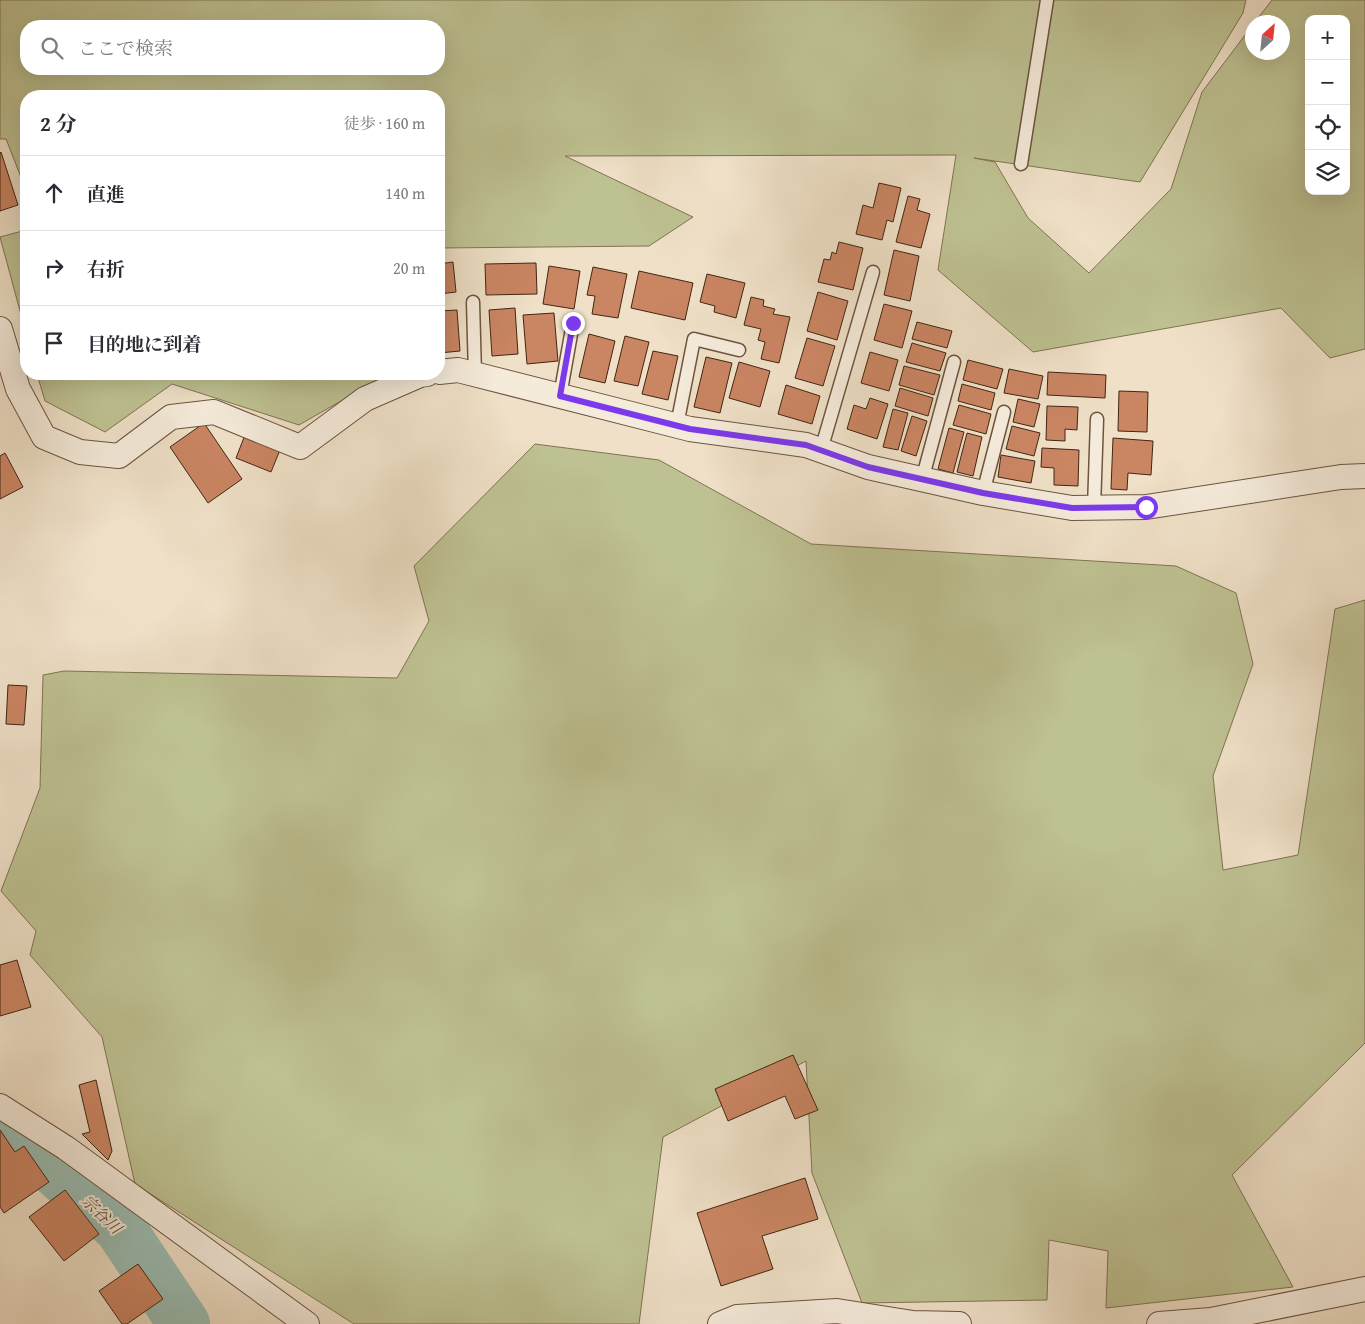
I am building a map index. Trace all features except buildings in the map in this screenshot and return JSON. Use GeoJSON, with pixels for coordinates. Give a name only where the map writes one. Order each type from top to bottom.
{"type":"FeatureCollection","features":[{"type":"Feature","properties":{"kind":"street"},"geometry":{"type":"LineString","coordinates":[[0,329],[18,389],[44,437],[80,452],[119,456],[171,417],[214,412],[300,447],[365,399],[407,380]]}},
{"type":"Feature","properties":{"kind":"street"},"geometry":{"type":"LineString","coordinates":[[445,371],[458,370],[690,429],[806,445],[868,467],[922,480],[983,493],[1072,508],[1146,507],[1341,477],[1365,476]]}},
{"type":"Feature","properties":{"kind":"street"},"geometry":{"type":"LineString","coordinates":[[0,1106],[66,1148],[306,1324]]}},
{"type":"Feature","properties":{"kind":"street"},"geometry":{"type":"LineString","coordinates":[[1159,1324],[1210,1320],[1365,1289]]}},
{"type":"Feature","properties":{"kind":"street"},"geometry":{"type":"LineString","coordinates":[[720,1324],[736,1317],[837,1311],[913,1323],[959,1324]]}},
{"type":"Feature","properties":{"kind":"lane"},"geometry":{"type":"LineString","coordinates":[[1021,164],[1047,0]]}},
{"type":"Feature","properties":{"kind":"lane"},"geometry":{"type":"LineString","coordinates":[[821,450],[872,272]]}},
{"type":"Feature","properties":{"kind":"lane"},"geometry":{"type":"LineString","coordinates":[[473,302],[475,375]]}},
{"type":"Feature","properties":{"kind":"lane"},"geometry":{"type":"LineString","coordinates":[[560,396],[573,323]]}},
{"type":"Feature","properties":{"kind":"lane"},"geometry":{"type":"LineString","coordinates":[[677,425],[694,339],[739,350]]}},
{"type":"Feature","properties":{"kind":"lane"},"geometry":{"type":"LineString","coordinates":[[922,480],[954,362]]}},
{"type":"Feature","properties":{"kind":"lane"},"geometry":{"type":"LineString","coordinates":[[983,493],[1004,412]]}},
{"type":"Feature","properties":{"kind":"lane"},"geometry":{"type":"LineString","coordinates":[[1094,508],[1097,419]]}},
{"type":"Feature","properties":{"kind":"green space"},"geometry":{"type":"Polygon","coordinates":[[[0,0],[1246,0],[1243,13],[1140,182],[974,158],[995,162],[1028,218],[1089,273],[1171,189],[1202,92],[1245,35],[1245,60],[1290,60],[1290,15],[1260,15],[1272,0],[1365,0],[1365,349],[1330,358],[1281,308],[1033,352],[938,270],[956,155],[565,156],[693,217],[649,246],[445,248],[445,90],[20,90],[20,175],[6,139],[0,139],[0,0]]]}},
{"type":"Feature","properties":{"kind":"green space"},"geometry":{"type":"Polygon","coordinates":[[[20,232],[20,311],[0,237],[20,232]]]}},
{"type":"Feature","properties":{"kind":"green space"},"geometry":{"type":"Polygon","coordinates":[[[39,380],[378,380],[299,425],[172,384],[105,432],[45,401],[39,380]]]}},
{"type":"Feature","properties":{"kind":"green space"},"geometry":{"type":"Polygon","coordinates":[[[535,444],[659,460],[811,544],[1176,566],[1236,593],[1253,664],[1213,776],[1223,870],[1298,855],[1335,609],[1365,600],[1365,1043],[1232,1175],[1293,1287],[1106,1308],[1108,1251],[1049,1240],[1047,1300],[862,1303],[812,1173],[806,1061],[663,1137],[639,1324],[354,1324],[135,1184],[102,1037],[30,955],[36,931],[1,891],[40,788],[43,675],[64,671],[397,678],[429,621],[414,566],[535,444]]]}},
{"type":"Feature","properties":{"kind":"waterway","name":"宗谷川"},"geometry":{"type":"LineString","coordinates":[[0,1122],[120,1228],[184,1324]]}},
{"type":"Feature","properties":{"kind":"route"},"geometry":{"type":"LineString","coordinates":[[573,323],[560,396],[690,429],[806,445],[868,467],[983,493],[1072,508],[1146,507]]}}]}
